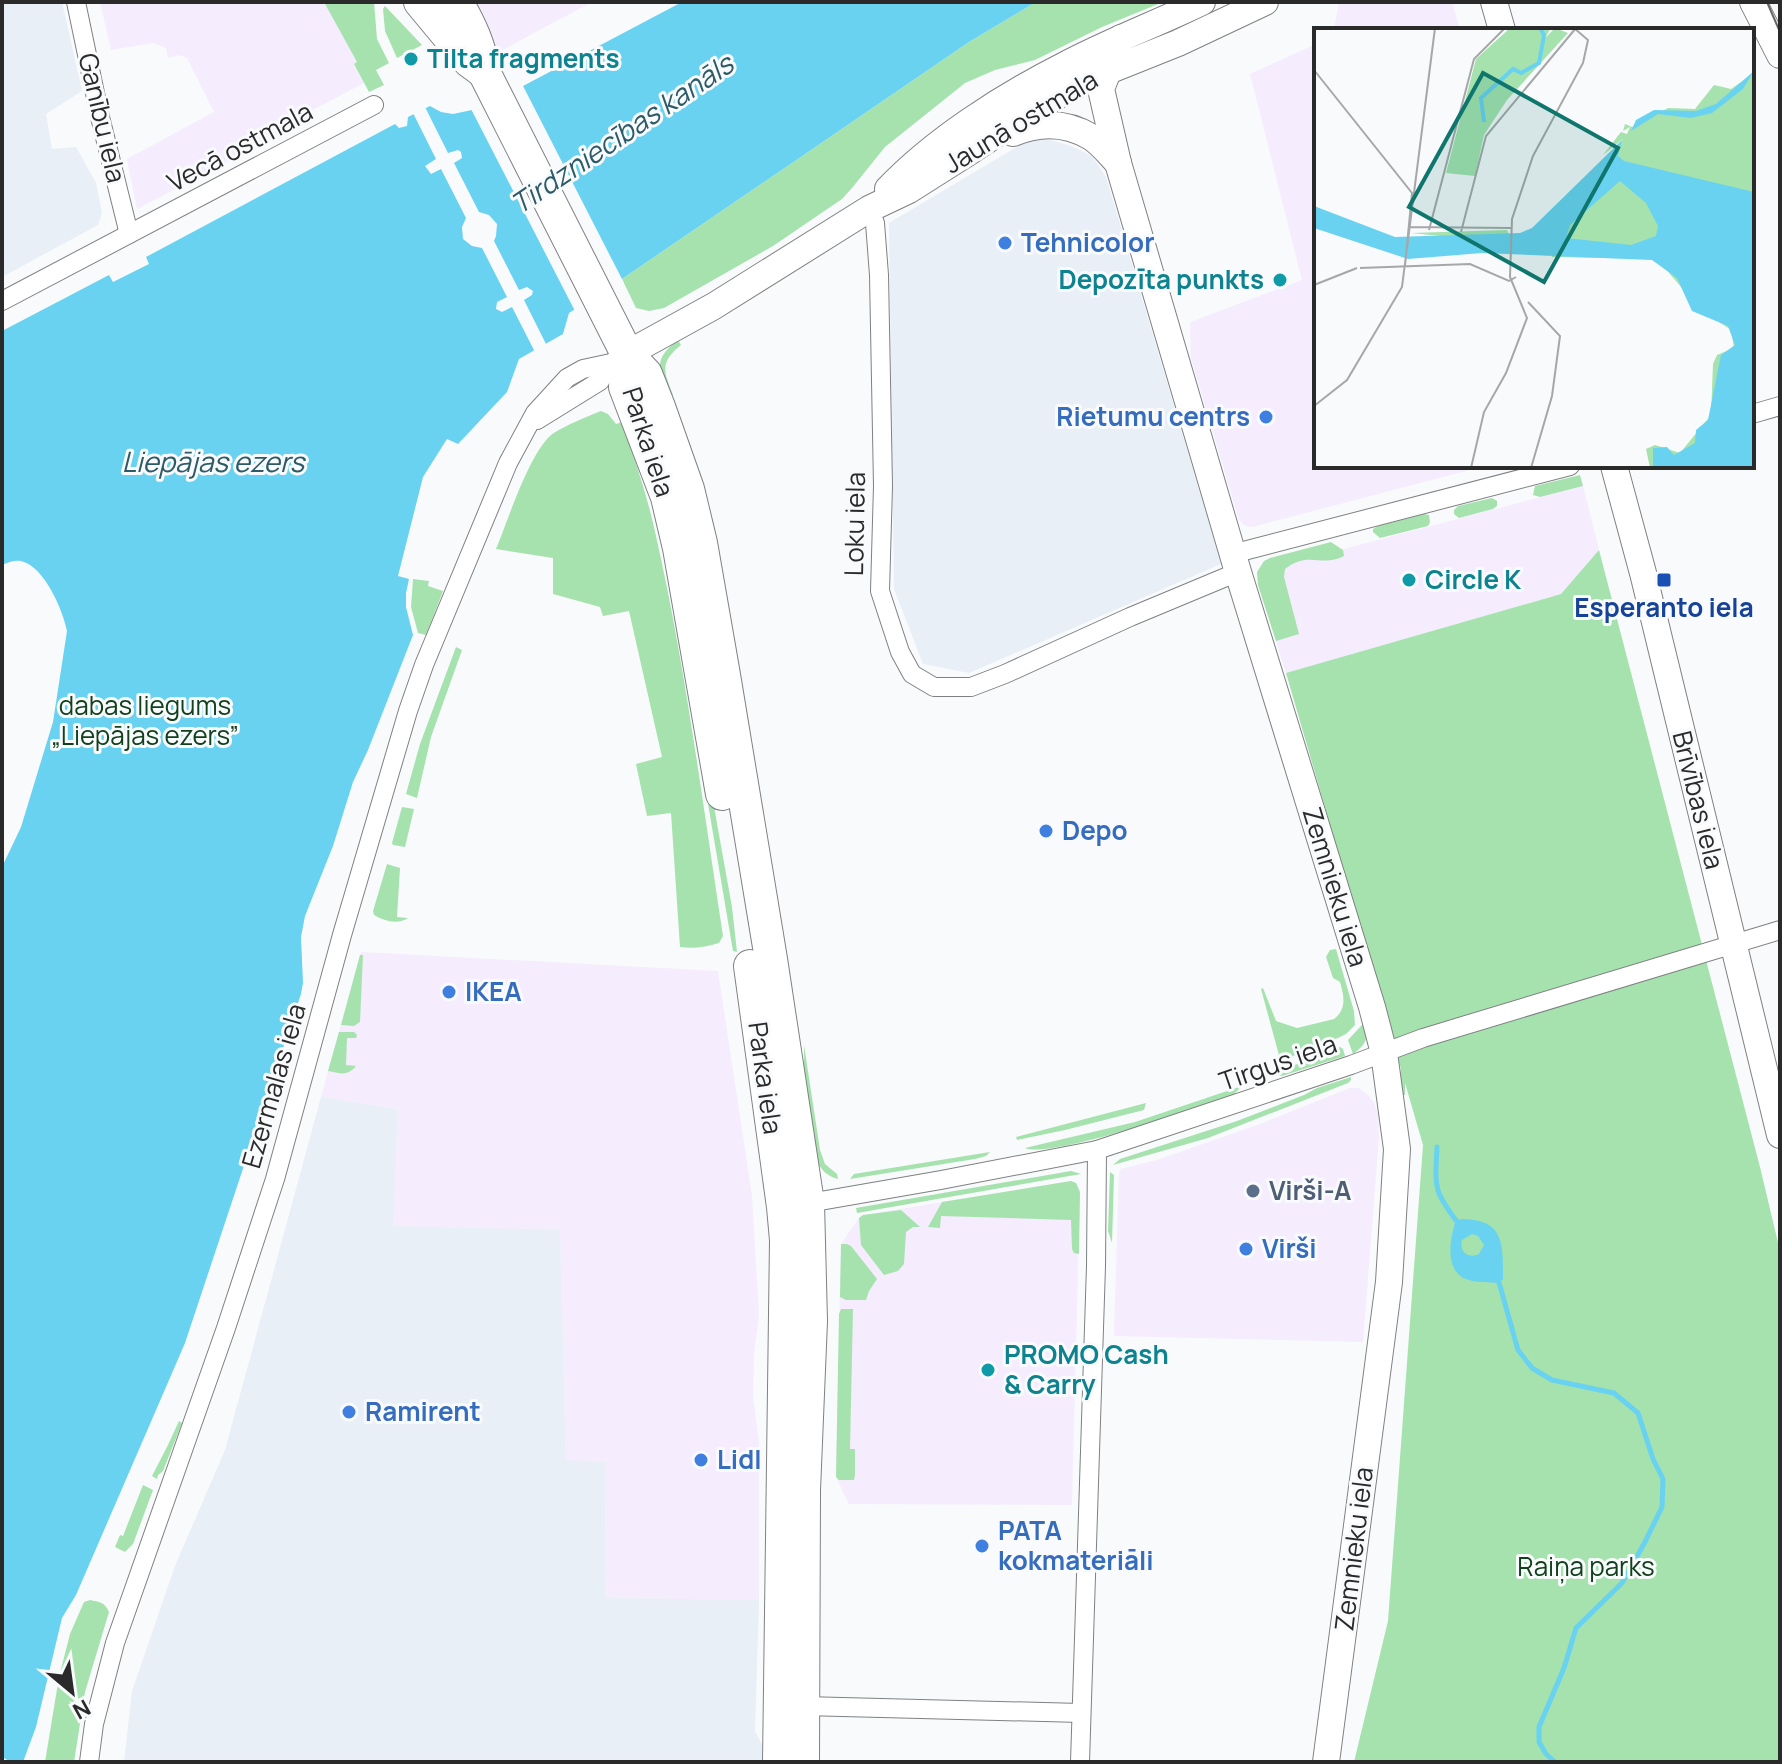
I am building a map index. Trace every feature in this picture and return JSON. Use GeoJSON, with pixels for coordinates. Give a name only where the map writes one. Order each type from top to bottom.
{"type":"FeatureCollection","features":[{"type":"Feature","properties":{"kind":"highway"},"geometry":{"type":"LineString","coordinates":[[420,2],[469,61],[484,72]]}},
{"type":"Feature","properties":{"kind":"highway"},"geometry":{"type":"LineString","coordinates":[[457,2],[481,50],[484,72],[606,309],[619,359]]}},
{"type":"Feature","properties":{"kind":"highway","name":"Parka iela"},"geometry":{"type":"LineString","coordinates":[[619,359],[625,387],[667,497],[679,548],[740,905],[796,1205],[811,1321],[804,1490],[803,1762]]}},
{"type":"Feature","properties":{"kind":"highway","name":"Parka iela"},"geometry":{"type":"LineString","coordinates":[[779,1762],[786,1240],[796,1205]]}},
{"type":"Feature","properties":{"kind":"main road","name":"Jaunā ostmala"},"geometry":{"type":"LineString","coordinates":[[869,209],[898,178],[970,122],[1017,91],[1062,66],[1202,2]]}},
{"type":"Feature","properties":{"kind":"main road","name":"Jaunā ostmala"},"geometry":{"type":"LineString","coordinates":[[619,359],[714,306],[869,209],[909,190],[1034,109],[1088,79],[1178,43],[1265,2]]}},
{"type":"Feature","properties":{"kind":"main road"},"geometry":{"type":"LineString","coordinates":[[1494,2],[1501,28]]}},
{"type":"Feature","properties":{"kind":"main road"},"geometry":{"type":"LineString","coordinates":[[1753,2],[1780,55]]}},
{"type":"Feature","properties":{"kind":"main road","name":"Zemnieku iela"},"geometry":{"type":"LineString","coordinates":[[1121,38],[1101,89],[1118,163],[1235,563],[1372,1007],[1384,1053],[1397,1149],[1389,1282],[1326,1762]]}},
{"type":"Feature","properties":{"kind":"main road"},"geometry":{"type":"LineString","coordinates":[[969,152],[1028,126],[1048,124],[1092,137],[1118,163]]}},
{"type":"Feature","properties":{"kind":"main road","name":"Brīvības iela"},"geometry":{"type":"LineString","coordinates":[[1615,468],[1647,588],[1780,1135]]}},
{"type":"Feature","properties":{"kind":"street","name":"Ganību iela"},"geometry":{"type":"LineString","coordinates":[[76,2],[129,234]]}},
{"type":"Feature","properties":{"kind":"street","name":"Vecā ostmala"},"geometry":{"type":"LineString","coordinates":[[2,301],[374,105]]}},
{"type":"Feature","properties":{"kind":"street","name":"Loku iela"},"geometry":{"type":"LineString","coordinates":[[869,209],[875,223],[879,275],[883,486],[880,591],[900,652],[912,674],[934,687],[971,687],[1130,617],[1235,563]]}},
{"type":"Feature","properties":{"kind":"street","name":"Ezermalas iela"},"geometry":{"type":"LineString","coordinates":[[89,1762],[102,1689],[115,1643],[275,1179],[342,935],[424,665],[525,429],[567,378],[583,369],[619,359]]}},
{"type":"Feature","properties":{"kind":"street"},"geometry":{"type":"LineString","coordinates":[[1754,413],[1780,406]]}},
{"type":"Feature","properties":{"kind":"street"},"geometry":{"type":"LineString","coordinates":[[1235,563],[1563,468]]}},
{"type":"Feature","properties":{"kind":"street","name":"Tirgus iela"},"geometry":{"type":"LineString","coordinates":[[796,1205],[1097,1150],[1338,1070],[1423,1038],[1780,930]]}},
{"type":"Feature","properties":{"kind":"street"},"geometry":{"type":"LineString","coordinates":[[1080,1762],[1097,1150]]}},
{"type":"Feature","properties":{"kind":"street"},"geometry":{"type":"LineString","coordinates":[[803,1706],[1081,1713]]}},
{"type":"Feature","properties":{"kind":"shaded area"},"geometry":{"type":"Polygon","coordinates":[[[2,2],[62,2],[82,91],[46,114],[52,149],[76,147],[96,183],[102,213],[98,225],[2,277],[2,2]]]}},
{"type":"Feature","properties":{"kind":"shaded area"},"geometry":{"type":"Polygon","coordinates":[[[100,2],[324,2],[357,62],[354,64],[364,83],[284,125],[286,131],[137,209],[127,159],[214,112],[187,58],[179,55],[168,58],[166,48],[153,43],[111,50],[100,2]]]}},
{"type":"Feature","properties":{"kind":"shaded area"},"geometry":{"type":"Polygon","coordinates":[[[470,2],[592,2],[497,53],[470,2]]]}},
{"type":"Feature","properties":{"kind":"shaded area"},"geometry":{"type":"Polygon","coordinates":[[[1339,2],[1452,2],[1459,28],[1334,28],[1339,2]]]}},
{"type":"Feature","properties":{"kind":"shaded area"},"geometry":{"type":"Polygon","coordinates":[[[1314,45],[1314,468],[1477,468],[1252,527],[1245,526],[1239,520],[1191,358],[1190,322],[1302,280],[1250,74],[1314,45]]]}},
{"type":"Feature","properties":{"kind":"shaded area"},"geometry":{"type":"Polygon","coordinates":[[[1047,139],[1092,156],[1106,177],[1221,564],[969,673],[923,664],[894,589],[889,223],[1015,148],[1031,140],[1047,139]]]}},
{"type":"Feature","properties":{"kind":"shaded area"},"geometry":{"type":"Polygon","coordinates":[[[1583,486],[1599,550],[1561,594],[1286,673],[1258,585],[1279,566],[1583,486]]]}},
{"type":"Feature","properties":{"kind":"shaded area"},"geometry":{"type":"Polygon","coordinates":[[[361,952],[718,971],[752,1196],[759,1315],[753,1396],[759,1442],[759,1600],[605,1598],[606,1462],[566,1461],[560,1231],[392,1226],[398,1109],[321,1097],[361,952]]]}},
{"type":"Feature","properties":{"kind":"shaded area"},"geometry":{"type":"Polygon","coordinates":[[[1350,1088],[1359,1088],[1369,1096],[1378,1114],[1379,1137],[1363,1342],[1114,1336],[1121,1169],[1160,1159],[1260,1124],[1350,1088]]]}},
{"type":"Feature","properties":{"kind":"shaded area"},"geometry":{"type":"Polygon","coordinates":[[[321,1097],[398,1109],[393,1226],[560,1230],[566,1460],[606,1462],[605,1598],[759,1600],[755,1731],[762,1745],[762,1762],[124,1762],[132,1691],[175,1566],[225,1450],[321,1097]]]}},
{"type":"Feature","properties":{"kind":"shaded area"},"geometry":{"type":"Polygon","coordinates":[[[1071,1181],[1076,1183],[1080,1192],[1072,1505],[849,1504],[836,1477],[841,1244],[863,1215],[1071,1181]]]}},
{"type":"Feature","properties":{"kind":"green space"},"geometry":{"type":"Polygon","coordinates":[[[324,2],[374,2],[377,39],[389,63],[376,70],[384,85],[369,92],[354,64],[357,62],[324,2]]]}},
{"type":"Feature","properties":{"kind":"green space"},"geometry":{"type":"Polygon","coordinates":[[[1036,2],[1163,2],[1102,27],[1035,60],[995,70],[965,83],[885,147],[842,199],[773,246],[664,308],[649,311],[636,308],[622,279],[969,42],[1036,2]]]}},
{"type":"Feature","properties":{"kind":"green space"},"geometry":{"type":"Polygon","coordinates":[[[385,6],[422,45],[397,58],[385,31],[385,6]]]}},
{"type":"Feature","properties":{"kind":"green space"},"geometry":{"type":"Polygon","coordinates":[[[678,340],[681,345],[666,362],[667,380],[673,395],[668,397],[662,379],[661,359],[678,340]]]}},
{"type":"Feature","properties":{"kind":"green space"},"geometry":{"type":"Polygon","coordinates":[[[601,411],[616,424],[622,422],[647,501],[665,578],[723,936],[719,943],[709,946],[680,947],[671,813],[647,816],[636,764],[662,757],[629,611],[603,616],[600,607],[553,594],[553,558],[496,549],[526,473],[542,446],[560,429],[601,411]]]}},
{"type":"Feature","properties":{"kind":"green space"},"geometry":{"type":"Polygon","coordinates":[[[1580,475],[1583,486],[1540,497],[1533,495],[1535,486],[1580,475]]]}},
{"type":"Feature","properties":{"kind":"green space"},"geometry":{"type":"Polygon","coordinates":[[[649,491],[660,506],[732,907],[737,952],[733,951],[661,534],[649,491]]]}},
{"type":"Feature","properties":{"kind":"green space"},"geometry":{"type":"Polygon","coordinates":[[[1492,498],[1497,501],[1493,509],[1459,518],[1454,514],[1458,506],[1492,498]]]}},
{"type":"Feature","properties":{"kind":"green space"},"geometry":{"type":"Polygon","coordinates":[[[1429,515],[1428,526],[1380,538],[1373,532],[1378,526],[1429,515]]]}},
{"type":"Feature","properties":{"kind":"green space"},"geometry":{"type":"Polygon","coordinates":[[[1331,542],[1343,550],[1344,556],[1301,561],[1285,569],[1284,577],[1299,634],[1276,641],[1258,585],[1257,572],[1270,558],[1331,542]]]}},
{"type":"Feature","properties":{"kind":"green space","name":"Raiņa parks"},"geometry":{"type":"Polygon","coordinates":[[[1599,550],[1780,1251],[1780,1762],[1354,1762],[1388,1621],[1423,1145],[1405,1083],[1405,1095],[1402,1095],[1401,1069],[1286,673],[1561,594],[1599,550]]]}},
{"type":"Feature","properties":{"kind":"green space"},"geometry":{"type":"Polygon","coordinates":[[[413,579],[429,581],[428,586],[443,591],[426,635],[418,633],[411,607],[413,579]]]}},
{"type":"Feature","properties":{"kind":"green space"},"geometry":{"type":"Polygon","coordinates":[[[456,647],[462,650],[431,737],[417,798],[406,794],[420,744],[456,647]]]}},
{"type":"Feature","properties":{"kind":"green space"},"geometry":{"type":"Polygon","coordinates":[[[402,807],[414,809],[405,847],[392,843],[402,807]]]}},
{"type":"Feature","properties":{"kind":"green space"},"geometry":{"type":"Polygon","coordinates":[[[387,864],[400,868],[397,917],[408,918],[400,921],[382,919],[373,911],[387,864]]]}},
{"type":"Feature","properties":{"kind":"green space"},"geometry":{"type":"Polygon","coordinates":[[[1336,949],[1354,1011],[1355,1025],[1340,1037],[1280,1059],[1261,989],[1276,1021],[1297,1028],[1334,1019],[1343,1007],[1343,997],[1340,982],[1333,978],[1326,957],[1330,950],[1336,949]]]}},
{"type":"Feature","properties":{"kind":"green space"},"geometry":{"type":"Polygon","coordinates":[[[360,955],[363,955],[360,1022],[354,1026],[341,1025],[360,955]]]}},
{"type":"Feature","properties":{"kind":"green space"},"geometry":{"type":"Polygon","coordinates":[[[1363,1021],[1366,1039],[1353,1054],[1348,1040],[1363,1021]]]}},
{"type":"Feature","properties":{"kind":"green space"},"geometry":{"type":"Polygon","coordinates":[[[339,1032],[354,1032],[357,1035],[356,1038],[347,1038],[346,1065],[356,1066],[346,1073],[328,1071],[339,1032]]]}},
{"type":"Feature","properties":{"kind":"green space"},"geometry":{"type":"Polygon","coordinates":[[[804,1045],[820,1150],[825,1164],[837,1174],[838,1179],[825,1172],[816,1160],[804,1093],[804,1045]]]}},
{"type":"Feature","properties":{"kind":"green space"},"geometry":{"type":"Polygon","coordinates":[[[1340,1047],[1345,1056],[1282,1076],[1272,1074],[1340,1047]]]}},
{"type":"Feature","properties":{"kind":"green space"},"geometry":{"type":"Polygon","coordinates":[[[1351,1077],[1348,1083],[1208,1138],[1113,1165],[1120,1159],[1237,1121],[1351,1077]]]}},
{"type":"Feature","properties":{"kind":"green space"},"geometry":{"type":"Polygon","coordinates":[[[1242,1086],[1233,1095],[1126,1130],[1064,1146],[1025,1148],[1135,1122],[1242,1086]]]}},
{"type":"Feature","properties":{"kind":"green space"},"geometry":{"type":"Polygon","coordinates":[[[1146,1103],[1144,1110],[1065,1130],[1017,1140],[1016,1137],[1146,1103]]]}},
{"type":"Feature","properties":{"kind":"green space"},"geometry":{"type":"Polygon","coordinates":[[[990,1152],[975,1159],[850,1179],[854,1174],[990,1152]]]}},
{"type":"Feature","properties":{"kind":"green space"},"geometry":{"type":"Polygon","coordinates":[[[1071,1171],[1081,1174],[857,1213],[856,1208],[1071,1171]]]}},
{"type":"Feature","properties":{"kind":"green space"},"geometry":{"type":"Polygon","coordinates":[[[1110,1172],[1114,1175],[1112,1243],[1108,1231],[1110,1172]]]}},
{"type":"Feature","properties":{"kind":"green space"},"geometry":{"type":"Polygon","coordinates":[[[1071,1181],[1076,1183],[1080,1192],[1079,1254],[1072,1249],[1071,1220],[941,1216],[940,1228],[928,1227],[942,1202],[1071,1181]]]}},
{"type":"Feature","properties":{"kind":"green space"},"geometry":{"type":"Polygon","coordinates":[[[901,1210],[920,1227],[906,1232],[904,1264],[898,1271],[884,1275],[861,1245],[859,1218],[901,1210]]]}},
{"type":"Feature","properties":{"kind":"green space"},"geometry":{"type":"Polygon","coordinates":[[[841,1244],[851,1246],[877,1279],[866,1300],[840,1297],[841,1244]]]}},
{"type":"Feature","properties":{"kind":"green space"},"geometry":{"type":"Polygon","coordinates":[[[841,1309],[853,1309],[850,1449],[855,1449],[854,1480],[839,1480],[836,1477],[841,1309]]]}},
{"type":"Feature","properties":{"kind":"green space"},"geometry":{"type":"Polygon","coordinates":[[[179,1421],[182,1423],[157,1479],[152,1476],[179,1421]]]}},
{"type":"Feature","properties":{"kind":"green space"},"geometry":{"type":"Polygon","coordinates":[[[143,1485],[153,1490],[133,1544],[125,1552],[115,1547],[120,1535],[123,1536],[143,1485]]]}},
{"type":"Feature","properties":{"kind":"green space"},"geometry":{"type":"Polygon","coordinates":[[[90,1600],[104,1604],[109,1612],[85,1692],[74,1762],[45,1762],[59,1677],[70,1634],[84,1602],[90,1600]]]}},
{"type":"Feature","properties":{"kind":"water","name":"Liepājas ezers"},"geometry":{"type":"Polygon","coordinates":[[[682,2],[1036,2],[969,42],[569,313],[563,334],[519,359],[507,392],[458,444],[447,439],[423,477],[398,576],[409,579],[406,607],[413,635],[353,782],[333,846],[305,916],[301,937],[301,994],[185,1343],[76,1595],[62,1618],[36,1727],[23,1762],[11,1762],[2,1757],[2,867],[21,827],[53,722],[67,631],[57,601],[37,571],[21,561],[2,565],[2,331],[109,275],[113,282],[149,264],[146,257],[395,124],[399,128],[407,126],[408,117],[430,106],[453,114],[472,110],[682,2]]]}},
{"type":"Feature","properties":{"kind":"water"},"geometry":{"type":"Polygon","coordinates":[[[1456,1220],[1477,1220],[1494,1229],[1503,1255],[1503,1279],[1499,1283],[1470,1280],[1454,1269],[1450,1253],[1456,1220]],[[1472,1234],[1462,1240],[1465,1253],[1471,1256],[1479,1254],[1484,1245],[1478,1236],[1472,1234]]]}},
{"type":"Feature","properties":{"kind":"pier"},"geometry":{"type":"Polygon","coordinates":[[[521,82],[624,283],[576,313],[470,107],[521,82]]]}},
{"type":"Feature","properties":{"kind":"pier"},"geometry":{"type":"Polygon","coordinates":[[[424,105],[448,153],[461,152],[462,158],[454,163],[479,212],[489,215],[497,224],[494,241],[519,290],[527,287],[533,291],[524,300],[548,348],[536,354],[512,307],[502,312],[496,309],[497,302],[507,297],[482,248],[472,246],[463,239],[462,227],[466,218],[441,169],[431,174],[425,166],[436,159],[412,111],[424,105]]]}},
{"type":"Feature","properties":{"kind":"waterway"},"geometry":{"type":"LineString","coordinates":[[1437,1147],[1437,1188],[1458,1223]]}},
{"type":"Feature","properties":{"kind":"waterway"},"geometry":{"type":"LineString","coordinates":[[1498,1279],[1518,1350],[1532,1368],[1552,1380],[1614,1393],[1638,1413],[1663,1479],[1662,1507],[1622,1583],[1576,1628],[1564,1668],[1539,1727],[1539,1742],[1555,1762]]}},
{"type":"Feature","properties":{"kind":"tram line"},"geometry":{"type":"LineString","coordinates":[[1767,2],[1780,32]]}},
{"type":"Feature","properties":{"kind":"place","name":"Tilta fragments"},"geometry":{"type":"Point","coordinates":[411,59]}},
{"type":"Feature","properties":{"kind":"place","name":"Tehnicolor"},"geometry":{"type":"Point","coordinates":[1005,243]}},
{"type":"Feature","properties":{"kind":"place","name":"Depozīta punkts"},"geometry":{"type":"Point","coordinates":[1280,280]}},
{"type":"Feature","properties":{"kind":"place","name":"Rietumu centrs"},"geometry":{"type":"Point","coordinates":[1266,417]}},
{"type":"Feature","properties":{"kind":"place","name":"Circle K"},"geometry":{"type":"Point","coordinates":[1409,580]}},
{"type":"Feature","properties":{"kind":"place","name":"Esperanto iela"},"geometry":{"type":"Point","coordinates":[1664,580]}},
{"type":"Feature","properties":{"kind":"place","name":"Depo"},"geometry":{"type":"Point","coordinates":[1046,831]}},
{"type":"Feature","properties":{"kind":"place","name":"IKEA"},"geometry":{"type":"Point","coordinates":[449,992]}},
{"type":"Feature","properties":{"kind":"place","name":"Virši-A"},"geometry":{"type":"Point","coordinates":[1253,1191]}},
{"type":"Feature","properties":{"kind":"place","name":"Virši"},"geometry":{"type":"Point","coordinates":[1246,1249]}},
{"type":"Feature","properties":{"kind":"place","name":"PROMO Cash & Carry"},"geometry":{"type":"Point","coordinates":[988,1370]}},
{"type":"Feature","properties":{"kind":"place","name":"Ramirent"},"geometry":{"type":"Point","coordinates":[349,1412]}},
{"type":"Feature","properties":{"kind":"place","name":"Lidl"},"geometry":{"type":"Point","coordinates":[701,1460]}},
{"type":"Feature","properties":{"kind":"place","name":"PATA kokmateriāli"},"geometry":{"type":"Point","coordinates":[982,1546]}},
{"type":"Feature","properties":{"kind":"water label","name":"Tirdzniecības kanāls"},"geometry":{"type":"Point","coordinates":[622,134]}},
{"type":"Feature","properties":{"kind":"park label","name":"dabas liegums „Liepājas ezers”"},"geometry":{"type":"Point","coordinates":[145,721]}}]}
